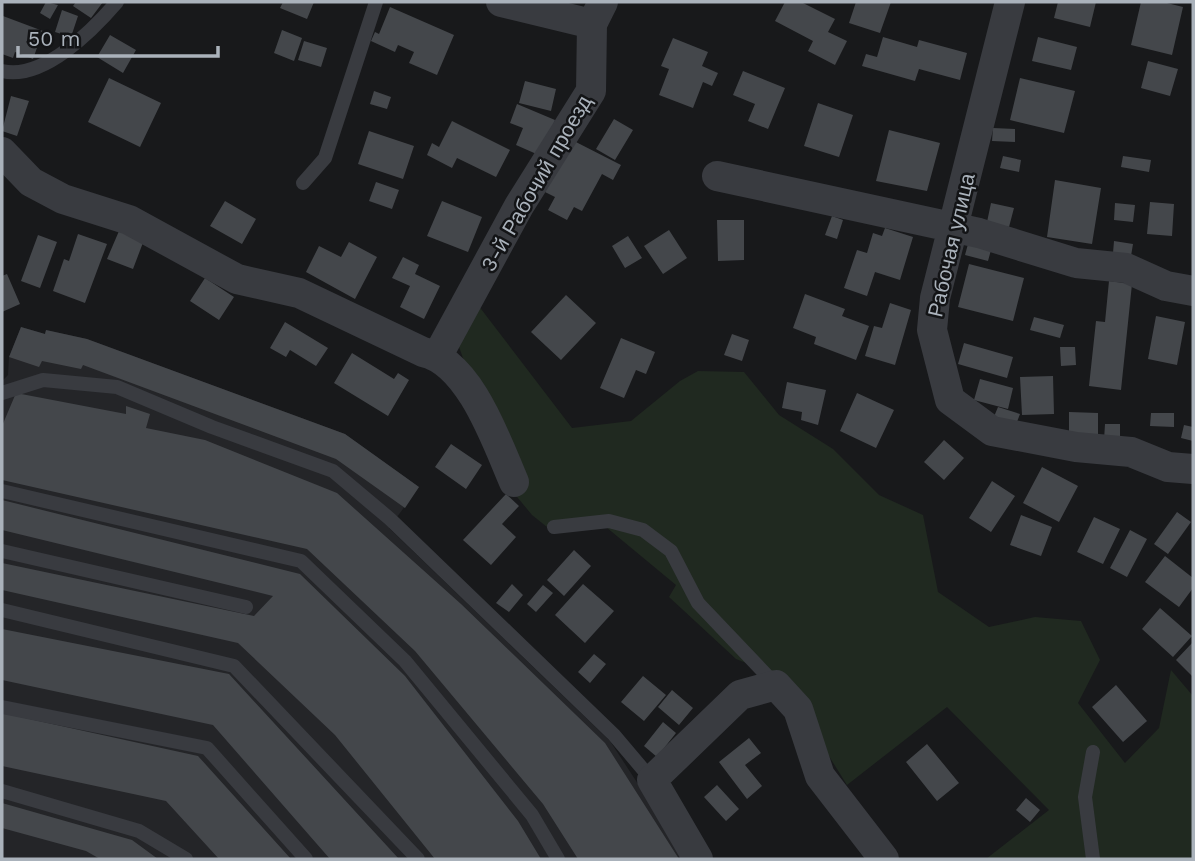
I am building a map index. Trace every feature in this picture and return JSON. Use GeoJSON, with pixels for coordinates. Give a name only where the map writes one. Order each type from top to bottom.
{"type":"FeatureCollection","features":[{"type":"Feature","properties":{"kind":"street"},"geometry":{"type":"LineString","coordinates":[[501,2],[598,13]]}},
{"type":"Feature","properties":{"kind":"street","name":"Рабочая улица"},"geometry":{"type":"LineString","coordinates":[[1010,2],[955,228],[935,298],[932,330],[950,400],[992,431],[1076,447],[1131,452],[1168,467],[1193,469]]}},
{"type":"Feature","properties":{"kind":"street","name":"3-й Рабочий проезд"},"geometry":{"type":"LineString","coordinates":[[438,355],[519,206],[591,91],[598,13]]}},
{"type":"Feature","properties":{"kind":"street"},"geometry":{"type":"LineString","coordinates":[[6,156],[31,182],[63,199],[129,220],[237,279],[299,293],[423,352],[438,355],[481,405],[514,482]]}},
{"type":"Feature","properties":{"kind":"street"},"geometry":{"type":"LineString","coordinates":[[717,176],[955,228],[1076,263],[1126,268],[1166,286],[1193,291]]}},
{"type":"Feature","properties":{"kind":"street"},"geometry":{"type":"LineString","coordinates":[[698,859],[652,780],[740,695],[776,685],[798,709],[820,776],[884,859]]}},
{"type":"Feature","properties":{"kind":"lane"},"geometry":{"type":"LineString","coordinates":[[2,71],[9,73],[38,65],[75,47],[117,2]]}},
{"type":"Feature","properties":{"kind":"lane"},"geometry":{"type":"LineString","coordinates":[[303,183],[325,158],[376,2]]}},
{"type":"Feature","properties":{"kind":"lane"},"geometry":{"type":"LineString","coordinates":[[2,393],[43,380],[117,387],[212,427],[333,471],[390,519],[575,697],[614,735],[652,780]]}},
{"type":"Feature","properties":{"kind":"lane"},"geometry":{"type":"LineString","coordinates":[[2,491],[301,561],[405,661],[532,815],[558,859]]}},
{"type":"Feature","properties":{"kind":"lane"},"geometry":{"type":"LineString","coordinates":[[554,527],[609,521],[643,530],[671,551],[698,603],[776,685]]}},
{"type":"Feature","properties":{"kind":"lane"},"geometry":{"type":"LineString","coordinates":[[2,551],[246,607]]}},
{"type":"Feature","properties":{"kind":"lane"},"geometry":{"type":"LineString","coordinates":[[2,610],[233,666],[418,859]]}},
{"type":"Feature","properties":{"kind":"lane"},"geometry":{"type":"LineString","coordinates":[[2,706],[207,748],[306,859]]}},
{"type":"Feature","properties":{"kind":"lane"},"geometry":{"type":"LineString","coordinates":[[1093,752],[1085,797],[1093,859]]}},
{"type":"Feature","properties":{"kind":"lane"},"geometry":{"type":"LineString","coordinates":[[2,790],[139,831],[186,859]]}},
{"type":"Feature","properties":{"kind":"shaded area"},"geometry":{"type":"Polygon","coordinates":[[[478,305],[572,428],[631,421],[680,381],[698,371],[744,372],[779,415],[833,449],[879,495],[923,515],[938,592],[989,627],[1035,617],[1081,621],[1100,660],[1078,703],[1125,763],[1159,728],[1171,670],[1193,696],[1193,859],[986,859],[1049,810],[947,707],[847,785],[779,676],[736,659],[669,597],[676,585],[606,527],[552,531],[532,515],[508,486],[458,344],[478,305]]]}},
{"type":"Feature","properties":{"kind":"shaded area"},"geometry":{"type":"Polygon","coordinates":[[[21,327],[45,334],[46,330],[87,339],[345,434],[419,487],[389,528],[610,741],[687,859],[2,859],[2,381],[8,375],[9,357],[21,327]]]}},
{"type":"Feature","properties":{"kind":"building"},"geometry":{"type":"Polygon","coordinates":[[[46,2],[58,5],[50,19],[40,13],[46,2]]]}},
{"type":"Feature","properties":{"kind":"building"},"geometry":{"type":"Polygon","coordinates":[[[76,2],[103,2],[91,18],[73,6],[76,2]]]}},
{"type":"Feature","properties":{"kind":"building"},"geometry":{"type":"Polygon","coordinates":[[[283,2],[314,2],[307,19],[280,8],[283,2]]]}},
{"type":"Feature","properties":{"kind":"building"},"geometry":{"type":"Polygon","coordinates":[[[785,2],[801,2],[835,19],[828,32],[847,41],[835,65],[808,51],[813,41],[775,21],[785,2]]]}},
{"type":"Feature","properties":{"kind":"building"},"geometry":{"type":"Polygon","coordinates":[[[856,2],[891,2],[880,33],[849,23],[856,2]]]}},
{"type":"Feature","properties":{"kind":"building"},"geometry":{"type":"Polygon","coordinates":[[[1058,2],[1096,2],[1090,27],[1054,18],[1058,2]]]}},
{"type":"Feature","properties":{"kind":"building"},"geometry":{"type":"Polygon","coordinates":[[[1141,2],[1163,2],[1183,7],[1172,55],[1131,45],[1141,2]]]}},
{"type":"Feature","properties":{"kind":"building"},"geometry":{"type":"Polygon","coordinates":[[[390,7],[454,35],[437,75],[409,63],[414,52],[398,45],[395,52],[371,41],[375,32],[379,34],[390,7]]]}},
{"type":"Feature","properties":{"kind":"building"},"geometry":{"type":"Polygon","coordinates":[[[62,10],[78,16],[71,37],[55,32],[62,10]]]}},
{"type":"Feature","properties":{"kind":"building"},"geometry":{"type":"Polygon","coordinates":[[[3,16],[43,31],[33,59],[15,52],[13,58],[2,54],[3,16]]]}},
{"type":"Feature","properties":{"kind":"building"},"geometry":{"type":"Polygon","coordinates":[[[282,30],[302,38],[294,61],[274,53],[282,30]]]}},
{"type":"Feature","properties":{"kind":"building"},"geometry":{"type":"Polygon","coordinates":[[[110,35],[136,50],[123,73],[97,57],[110,35]]]}},
{"type":"Feature","properties":{"kind":"building"},"geometry":{"type":"Polygon","coordinates":[[[883,37],[917,47],[919,40],[967,53],[960,80],[919,69],[915,81],[862,66],[866,54],[877,57],[883,37]]]}},
{"type":"Feature","properties":{"kind":"building"},"geometry":{"type":"Polygon","coordinates":[[[1038,37],[1077,47],[1071,70],[1032,61],[1038,37]]]}},
{"type":"Feature","properties":{"kind":"building"},"geometry":{"type":"Polygon","coordinates":[[[673,38],[708,52],[702,66],[718,73],[712,86],[703,82],[693,108],[659,95],[669,69],[661,66],[673,38]]]}},
{"type":"Feature","properties":{"kind":"building"},"geometry":{"type":"Polygon","coordinates":[[[304,41],[327,48],[321,67],[298,60],[304,41]]]}},
{"type":"Feature","properties":{"kind":"building"},"geometry":{"type":"Polygon","coordinates":[[[1148,61],[1178,69],[1170,96],[1141,88],[1148,61]]]}},
{"type":"Feature","properties":{"kind":"building"},"geometry":{"type":"Polygon","coordinates":[[[743,71],[785,88],[768,129],[748,121],[755,104],[733,95],[743,71]]]}},
{"type":"Feature","properties":{"kind":"building"},"geometry":{"type":"Polygon","coordinates":[[[109,78],[161,103],[140,147],[88,122],[109,78]]]}},
{"type":"Feature","properties":{"kind":"building"},"geometry":{"type":"Polygon","coordinates":[[[1020,78],[1075,91],[1064,133],[1010,120],[1020,78]]]}},
{"type":"Feature","properties":{"kind":"building"},"geometry":{"type":"Polygon","coordinates":[[[525,81],[556,89],[551,111],[519,103],[525,81]]]}},
{"type":"Feature","properties":{"kind":"building"},"geometry":{"type":"Polygon","coordinates":[[[374,91],[391,97],[387,109],[370,104],[374,91]]]}},
{"type":"Feature","properties":{"kind":"building"},"geometry":{"type":"Polygon","coordinates":[[[11,96],[29,101],[17,136],[2,131],[11,96]]]}},
{"type":"Feature","properties":{"kind":"building"},"geometry":{"type":"Polygon","coordinates":[[[818,103],[853,115],[839,157],[804,146],[818,103]]]}},
{"type":"Feature","properties":{"kind":"building"},"geometry":{"type":"Polygon","coordinates":[[[517,104],[555,120],[541,156],[516,145],[523,128],[510,123],[517,104]]]}},
{"type":"Feature","properties":{"kind":"building"},"geometry":{"type":"Polygon","coordinates":[[[614,119],[633,130],[615,160],[596,149],[614,119]]]}},
{"type":"Feature","properties":{"kind":"building"},"geometry":{"type":"Polygon","coordinates":[[[452,121],[510,150],[496,177],[457,158],[452,168],[427,155],[432,143],[439,147],[452,121]]]}},
{"type":"Feature","properties":{"kind":"building"},"geometry":{"type":"Polygon","coordinates":[[[993,128],[1015,129],[1015,142],[992,141],[993,128]]]}},
{"type":"Feature","properties":{"kind":"building"},"geometry":{"type":"Polygon","coordinates":[[[889,130],[940,143],[927,191],[876,181],[889,130]]]}},
{"type":"Feature","properties":{"kind":"building"},"geometry":{"type":"Polygon","coordinates":[[[369,131],[414,146],[403,179],[358,164],[369,131]]]}},
{"type":"Feature","properties":{"kind":"building"},"geometry":{"type":"Polygon","coordinates":[[[572,140],[621,165],[613,180],[602,174],[582,211],[574,207],[567,220],[548,210],[555,197],[545,192],[572,140]]]}},
{"type":"Feature","properties":{"kind":"building"},"geometry":{"type":"Polygon","coordinates":[[[1003,156],[1021,160],[1019,172],[1000,168],[1003,156]]]}},
{"type":"Feature","properties":{"kind":"building"},"geometry":{"type":"Polygon","coordinates":[[[1123,156],[1151,160],[1149,172],[1121,167],[1123,156]]]}},
{"type":"Feature","properties":{"kind":"building"},"geometry":{"type":"Polygon","coordinates":[[[1055,180],[1101,188],[1092,244],[1047,237],[1055,180]]]}},
{"type":"Feature","properties":{"kind":"building"},"geometry":{"type":"Polygon","coordinates":[[[376,182],[399,190],[392,209],[369,201],[376,182]]]}},
{"type":"Feature","properties":{"kind":"building"},"geometry":{"type":"Polygon","coordinates":[[[225,201],[256,219],[242,244],[210,226],[225,201]]]}},
{"type":"Feature","properties":{"kind":"building"},"geometry":{"type":"Polygon","coordinates":[[[442,201],[482,217],[468,252],[427,236],[442,201]]]}},
{"type":"Feature","properties":{"kind":"building"},"geometry":{"type":"Polygon","coordinates":[[[1150,202],[1174,204],[1172,236],[1147,234],[1150,202]]]}},
{"type":"Feature","properties":{"kind":"building"},"geometry":{"type":"Polygon","coordinates":[[[991,203],[1014,208],[1009,227],[987,222],[991,203]]]}},
{"type":"Feature","properties":{"kind":"building"},"geometry":{"type":"Polygon","coordinates":[[[1115,203],[1135,205],[1133,222],[1114,220],[1115,203]]]}},
{"type":"Feature","properties":{"kind":"building"},"geometry":{"type":"Polygon","coordinates":[[[832,216],[843,220],[837,239],[825,235],[832,216]]]}},
{"type":"Feature","properties":{"kind":"building"},"geometry":{"type":"Polygon","coordinates":[[[717,220],[744,220],[744,260],[718,261],[717,220]]]}},
{"type":"Feature","properties":{"kind":"building"},"geometry":{"type":"Polygon","coordinates":[[[885,228],[913,237],[900,280],[875,272],[867,296],[844,288],[857,250],[867,253],[873,233],[882,236],[885,228]]]}},
{"type":"Feature","properties":{"kind":"building"},"geometry":{"type":"Polygon","coordinates":[[[669,230],[687,258],[663,274],[644,246],[669,230]]]}},
{"type":"Feature","properties":{"kind":"building"},"geometry":{"type":"Polygon","coordinates":[[[119,231],[144,240],[133,269],[107,259],[119,231]]]}},
{"type":"Feature","properties":{"kind":"building"},"geometry":{"type":"Polygon","coordinates":[[[78,234],[107,244],[85,303],[53,291],[64,259],[69,261],[78,234]]]}},
{"type":"Feature","properties":{"kind":"building"},"geometry":{"type":"Polygon","coordinates":[[[38,235],[57,242],[40,288],[21,281],[38,235]]]}},
{"type":"Feature","properties":{"kind":"building"},"geometry":{"type":"Polygon","coordinates":[[[628,236],[642,258],[625,268],[612,246],[628,236]]]}},
{"type":"Feature","properties":{"kind":"building"},"geometry":{"type":"Polygon","coordinates":[[[1114,241],[1133,244],[1131,256],[1113,253],[1114,241]]]}},
{"type":"Feature","properties":{"kind":"building"},"geometry":{"type":"Polygon","coordinates":[[[349,242],[377,257],[355,299],[306,272],[319,246],[341,257],[349,242]]]}},
{"type":"Feature","properties":{"kind":"building"},"geometry":{"type":"Polygon","coordinates":[[[968,244],[991,250],[988,261],[965,255],[968,244]]]}},
{"type":"Feature","properties":{"kind":"building"},"geometry":{"type":"Polygon","coordinates":[[[403,257],[419,265],[415,274],[440,286],[424,319],[400,307],[410,286],[392,278],[403,257]]]}},
{"type":"Feature","properties":{"kind":"building"},"geometry":{"type":"Polygon","coordinates":[[[969,264],[1024,278],[1013,321],[958,307],[969,264]]]}},
{"type":"Feature","properties":{"kind":"building"},"geometry":{"type":"Polygon","coordinates":[[[7,274],[20,304],[2,312],[2,276],[7,274]]]}},
{"type":"Feature","properties":{"kind":"building"},"geometry":{"type":"Polygon","coordinates":[[[205,278],[234,297],[219,320],[190,301],[205,278]]]}},
{"type":"Feature","properties":{"kind":"building"},"geometry":{"type":"Polygon","coordinates":[[[1109,281],[1132,284],[1121,390],[1089,386],[1096,321],[1105,322],[1109,281]]]}},
{"type":"Feature","properties":{"kind":"building"},"geometry":{"type":"Polygon","coordinates":[[[805,294],[845,309],[842,316],[869,326],[856,360],[814,344],[816,337],[793,328],[805,294]]]}},
{"type":"Feature","properties":{"kind":"building"},"geometry":{"type":"Polygon","coordinates":[[[566,295],[596,323],[561,360],[531,332],[566,295]]]}},
{"type":"Feature","properties":{"kind":"building"},"geometry":{"type":"Polygon","coordinates":[[[890,303],[911,310],[895,365],[865,356],[874,326],[882,328],[890,303]]]}},
{"type":"Feature","properties":{"kind":"building"},"geometry":{"type":"Polygon","coordinates":[[[1156,316],[1185,322],[1177,365],[1148,359],[1156,316]]]}},
{"type":"Feature","properties":{"kind":"building"},"geometry":{"type":"Polygon","coordinates":[[[1034,317],[1064,325],[1060,338],[1030,330],[1034,317]]]}},
{"type":"Feature","properties":{"kind":"building"},"geometry":{"type":"Polygon","coordinates":[[[285,322],[328,348],[316,366],[290,350],[286,357],[270,348],[285,322]]]}},
{"type":"Feature","properties":{"kind":"building"},"geometry":{"type":"Polygon","coordinates":[[[21,327],[45,334],[46,330],[87,339],[345,434],[419,487],[405,508],[336,459],[83,365],[81,369],[42,361],[39,367],[9,357],[21,327]]]}},
{"type":"Feature","properties":{"kind":"building"},"geometry":{"type":"Polygon","coordinates":[[[732,334],[749,340],[742,361],[724,355],[732,334]]]}},
{"type":"Feature","properties":{"kind":"building"},"geometry":{"type":"Polygon","coordinates":[[[621,338],[655,352],[646,374],[636,370],[624,398],[600,388],[621,338]]]}},
{"type":"Feature","properties":{"kind":"building"},"geometry":{"type":"Polygon","coordinates":[[[964,343],[1013,357],[1007,378],[958,364],[964,343]]]}},
{"type":"Feature","properties":{"kind":"building"},"geometry":{"type":"Polygon","coordinates":[[[1060,347],[1075,347],[1076,365],[1061,366],[1060,347]]]}},
{"type":"Feature","properties":{"kind":"building"},"geometry":{"type":"Polygon","coordinates":[[[352,353],[394,379],[398,373],[409,380],[388,416],[334,383],[352,353]]]}},
{"type":"Feature","properties":{"kind":"building"},"geometry":{"type":"Polygon","coordinates":[[[1053,376],[1054,414],[1022,415],[1020,377],[1053,376]]]}},
{"type":"Feature","properties":{"kind":"building"},"geometry":{"type":"Polygon","coordinates":[[[980,379],[1013,388],[1008,409],[974,400],[980,379]]]}},
{"type":"Feature","properties":{"kind":"building"},"geometry":{"type":"Polygon","coordinates":[[[787,382],[826,390],[818,425],[801,420],[802,412],[782,408],[787,382]]]}},
{"type":"Feature","properties":{"kind":"building"},"geometry":{"type":"Polygon","coordinates":[[[16,393],[126,414],[126,406],[150,414],[146,428],[205,440],[337,493],[461,604],[605,743],[679,859],[578,859],[543,804],[415,651],[307,549],[2,480],[2,426],[16,393]]]}},
{"type":"Feature","properties":{"kind":"building"},"geometry":{"type":"Polygon","coordinates":[[[857,393],[894,410],[876,448],[840,431],[857,393]]]}},
{"type":"Feature","properties":{"kind":"building"},"geometry":{"type":"Polygon","coordinates":[[[998,407],[1020,414],[1015,427],[993,419],[998,407]]]}},
{"type":"Feature","properties":{"kind":"building"},"geometry":{"type":"Polygon","coordinates":[[[1069,412],[1098,413],[1098,436],[1069,436],[1069,412]]]}},
{"type":"Feature","properties":{"kind":"building"},"geometry":{"type":"Polygon","coordinates":[[[1151,413],[1174,413],[1174,427],[1150,426],[1151,413]]]}},
{"type":"Feature","properties":{"kind":"building"},"geometry":{"type":"Polygon","coordinates":[[[1105,424],[1120,424],[1120,441],[1104,440],[1105,424]]]}},
{"type":"Feature","properties":{"kind":"building"},"geometry":{"type":"Polygon","coordinates":[[[1184,425],[1193,427],[1193,441],[1181,438],[1184,425]]]}},
{"type":"Feature","properties":{"kind":"building"},"geometry":{"type":"Polygon","coordinates":[[[944,440],[964,458],[944,480],[924,462],[944,440]]]}},
{"type":"Feature","properties":{"kind":"building"},"geometry":{"type":"Polygon","coordinates":[[[451,444],[482,465],[466,489],[435,467],[451,444]]]}},
{"type":"Feature","properties":{"kind":"building"},"geometry":{"type":"Polygon","coordinates":[[[1042,467],[1078,486],[1059,522],[1023,503],[1042,467]]]}},
{"type":"Feature","properties":{"kind":"building"},"geometry":{"type":"Polygon","coordinates":[[[992,481],[1015,496],[991,532],[969,518],[992,481]]]}},
{"type":"Feature","properties":{"kind":"building"},"geometry":{"type":"Polygon","coordinates":[[[506,494],[519,506],[502,524],[516,537],[491,565],[463,540],[506,494]]]}},
{"type":"Feature","properties":{"kind":"building"},"geometry":{"type":"Polygon","coordinates":[[[2,500],[300,574],[405,676],[518,821],[541,859],[435,859],[335,735],[238,643],[2,590],[2,563],[254,616],[273,596],[2,530],[2,500]]]}},
{"type":"Feature","properties":{"kind":"building"},"geometry":{"type":"Polygon","coordinates":[[[1177,512],[1191,522],[1168,554],[1154,544],[1177,512]]]}},
{"type":"Feature","properties":{"kind":"building"},"geometry":{"type":"Polygon","coordinates":[[[1021,515],[1052,527],[1041,556],[1010,545],[1021,515]]]}},
{"type":"Feature","properties":{"kind":"building"},"geometry":{"type":"Polygon","coordinates":[[[1094,517],[1120,529],[1103,564],[1077,552],[1094,517]]]}},
{"type":"Feature","properties":{"kind":"building"},"geometry":{"type":"Polygon","coordinates":[[[1130,530],[1147,539],[1127,577],[1110,568],[1130,530]]]}},
{"type":"Feature","properties":{"kind":"building"},"geometry":{"type":"Polygon","coordinates":[[[574,550],[591,566],[564,596],[547,580],[574,550]]]}},
{"type":"Feature","properties":{"kind":"building"},"geometry":{"type":"Polygon","coordinates":[[[1165,556],[1193,578],[1193,588],[1179,607],[1145,582],[1165,556]]]}},
{"type":"Feature","properties":{"kind":"building"},"geometry":{"type":"Polygon","coordinates":[[[512,584],[523,595],[509,612],[496,603],[512,584]]]}},
{"type":"Feature","properties":{"kind":"building"},"geometry":{"type":"Polygon","coordinates":[[[583,584],[614,611],[585,643],[555,615],[583,584]]]}},
{"type":"Feature","properties":{"kind":"building"},"geometry":{"type":"Polygon","coordinates":[[[543,585],[553,593],[536,612],[527,604],[543,585]]]}},
{"type":"Feature","properties":{"kind":"building"},"geometry":{"type":"Polygon","coordinates":[[[1160,608],[1192,636],[1173,657],[1142,629],[1160,608]]]}},
{"type":"Feature","properties":{"kind":"building"},"geometry":{"type":"Polygon","coordinates":[[[2,629],[229,674],[399,859],[330,859],[213,725],[2,680],[2,629]]]}},
{"type":"Feature","properties":{"kind":"building"},"geometry":{"type":"Polygon","coordinates":[[[1193,642],[1193,677],[1176,660],[1193,642]]]}},
{"type":"Feature","properties":{"kind":"building"},"geometry":{"type":"Polygon","coordinates":[[[594,654],[606,664],[590,683],[578,672],[594,654]]]}},
{"type":"Feature","properties":{"kind":"building"},"geometry":{"type":"Polygon","coordinates":[[[643,676],[666,695],[644,721],[621,702],[643,676]]]}},
{"type":"Feature","properties":{"kind":"building"},"geometry":{"type":"Polygon","coordinates":[[[1116,685],[1147,721],[1123,742],[1092,707],[1116,685]]]}},
{"type":"Feature","properties":{"kind":"building"},"geometry":{"type":"Polygon","coordinates":[[[672,690],[693,708],[679,725],[658,707],[672,690]]]}},
{"type":"Feature","properties":{"kind":"building"},"geometry":{"type":"Polygon","coordinates":[[[2,713],[198,756],[291,859],[219,859],[166,801],[2,766],[2,713]]]}},
{"type":"Feature","properties":{"kind":"building"},"geometry":{"type":"Polygon","coordinates":[[[663,722],[676,733],[657,757],[644,746],[663,722]]]}},
{"type":"Feature","properties":{"kind":"building"},"geometry":{"type":"Polygon","coordinates":[[[749,738],[761,753],[745,765],[762,786],[747,799],[719,762],[749,738]]]}},
{"type":"Feature","properties":{"kind":"building"},"geometry":{"type":"Polygon","coordinates":[[[927,744],[959,783],[937,801],[906,762],[927,744]]]}},
{"type":"Feature","properties":{"kind":"building"},"geometry":{"type":"Polygon","coordinates":[[[717,785],[739,809],[726,821],[704,797],[717,785]]]}},
{"type":"Feature","properties":{"kind":"building"},"geometry":{"type":"Polygon","coordinates":[[[1026,798],[1040,810],[1030,822],[1016,810],[1026,798]]]}},
{"type":"Feature","properties":{"kind":"building"},"geometry":{"type":"Polygon","coordinates":[[[2,803],[132,840],[158,859],[100,859],[86,851],[2,828],[2,803]]]}}]}
